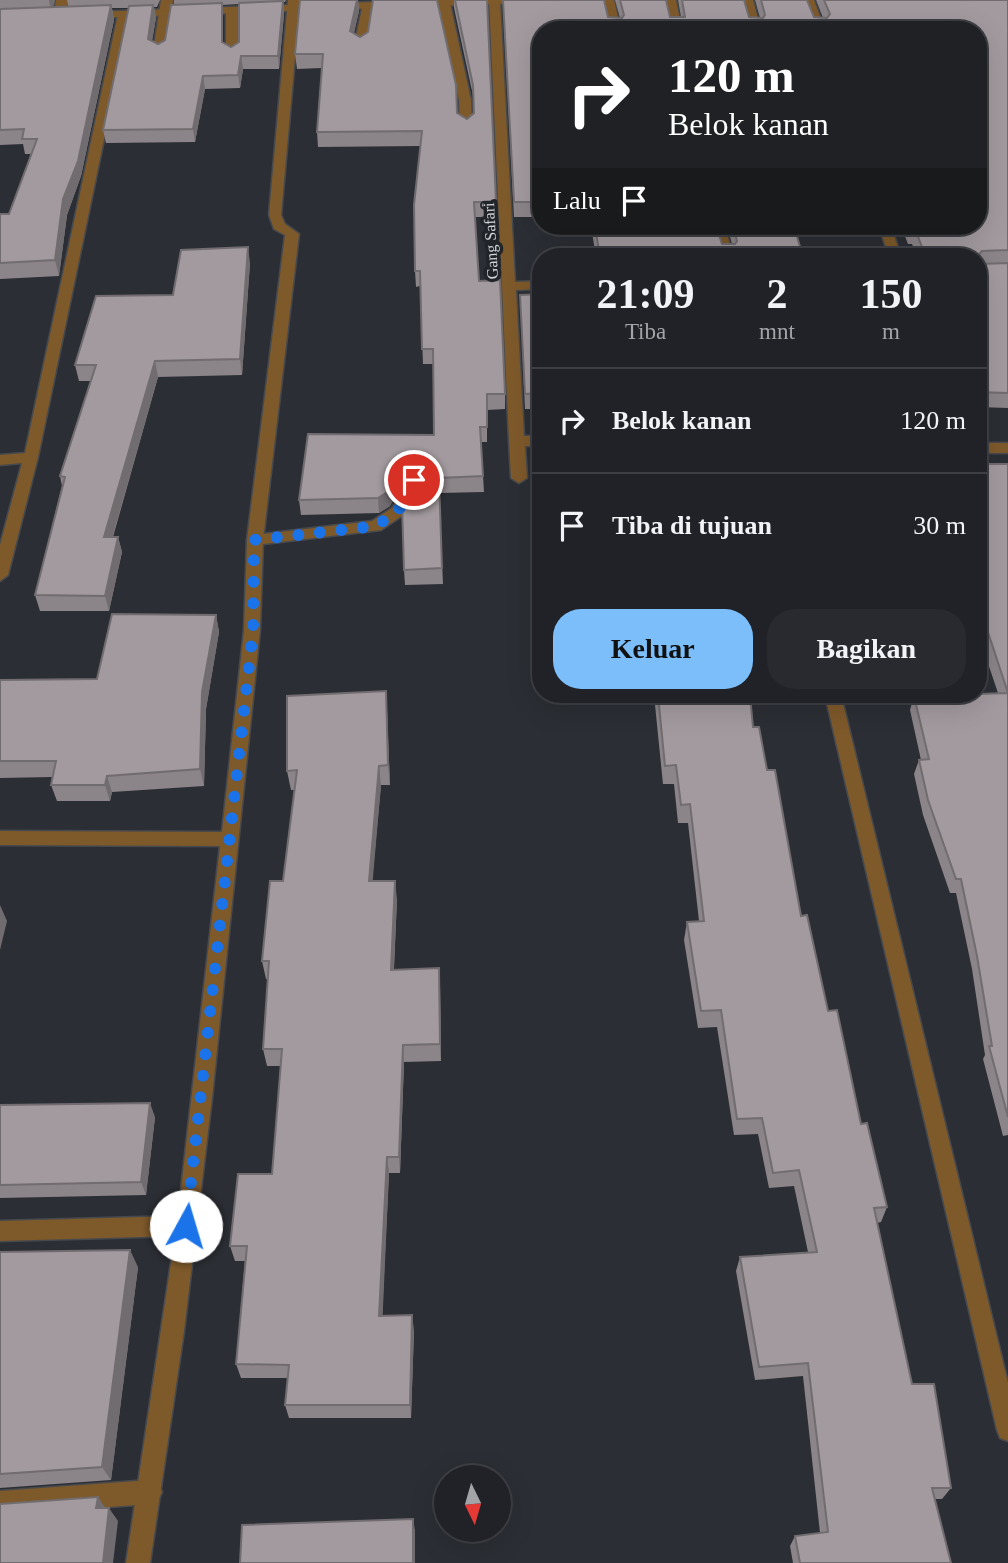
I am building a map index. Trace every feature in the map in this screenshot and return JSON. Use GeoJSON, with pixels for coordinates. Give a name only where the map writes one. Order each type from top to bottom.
{"type":"FeatureCollection","features":[{"type":"Feature","properties":{"kind":"street"},"geometry":{"type":"LineString","coordinates":[[62,0],[53,16],[124,14],[166,6],[232,10],[294,4],[367,5],[522,0]]}},
{"type":"Feature","properties":{"kind":"street"},"geometry":{"type":"LineString","coordinates":[[608,0],[613,21]]}},
{"type":"Feature","properties":{"kind":"street"},"geometry":{"type":"LineString","coordinates":[[670,0],[674,21]]}},
{"type":"Feature","properties":{"kind":"street"},"geometry":{"type":"LineString","coordinates":[[747,0],[753,21]]}},
{"type":"Feature","properties":{"kind":"street"},"geometry":{"type":"LineString","coordinates":[[808,0],[815,21]]}},
{"type":"Feature","properties":{"kind":"street","name":"Gang Safari"},"geometry":{"type":"LineString","coordinates":[[494,1],[519,478]]}},
{"type":"Feature","properties":{"kind":"street"},"geometry":{"type":"LineString","coordinates":[[444,3],[465,100],[466,128]]}},
{"type":"Feature","properties":{"kind":"street"},"geometry":{"type":"LineString","coordinates":[[138,1563],[186,1226],[253,630],[254,540],[292,234],[279,226],[275,215],[294,4]]}},
{"type":"Feature","properties":{"kind":"street"},"geometry":{"type":"LineString","coordinates":[[360,46],[367,5]]}},
{"type":"Feature","properties":{"kind":"street"},"geometry":{"type":"LineString","coordinates":[[159,52],[166,6]]}},
{"type":"Feature","properties":{"kind":"street"},"geometry":{"type":"LineString","coordinates":[[232,10],[232,55]]}},
{"type":"Feature","properties":{"kind":"street"},"geometry":{"type":"LineString","coordinates":[[0,575],[31,457],[124,14]]}},
{"type":"Feature","properties":{"kind":"street"},"geometry":{"type":"LineString","coordinates":[[510,286],[532,285]]}},
{"type":"Feature","properties":{"kind":"street"},"geometry":{"type":"LineString","coordinates":[[516,441],[532,441]]}},
{"type":"Feature","properties":{"kind":"street"},"geometry":{"type":"LineString","coordinates":[[987,448],[1008,448]]}},
{"type":"Feature","properties":{"kind":"street"},"geometry":{"type":"LineString","coordinates":[[0,460],[31,457]]}},
{"type":"Feature","properties":{"kind":"street"},"geometry":{"type":"LineString","coordinates":[[254,540],[376,526],[398,511],[414,480]]}},
{"type":"Feature","properties":{"kind":"street"},"geometry":{"type":"LineString","coordinates":[[835,703],[1008,1430]]}},
{"type":"Feature","properties":{"kind":"street"},"geometry":{"type":"LineString","coordinates":[[0,838],[229,839]]}},
{"type":"Feature","properties":{"kind":"street"},"geometry":{"type":"LineString","coordinates":[[0,1231],[186,1226]]}},
{"type":"Feature","properties":{"kind":"street"},"geometry":{"type":"LineString","coordinates":[[0,1503],[150,1492]]}},
{"type":"Feature","properties":{"kind":"building"},"geometry":{"type":"Polygon","coordinates":[[[300,0],[357,0],[350,31],[360,37],[368,32],[373,0],[437,0],[456,85],[457,113],[467,119],[474,113],[473,85],[455,0],[487,0],[496,202],[474,202],[479,281],[500,280],[505,394],[487,394],[487,427],[480,427],[483,476],[439,478],[442,568],[404,570],[402,503],[424,464],[415,457],[406,459],[389,491],[378,498],[299,500],[308,434],[434,435],[433,349],[422,349],[420,271],[415,271],[414,205],[422,131],[317,132],[323,54],[295,54],[300,0]]]}},
{"type":"Feature","properties":{"kind":"building"},"geometry":{"type":"Polygon","coordinates":[[[503,0],[604,0],[608,17],[622,18],[624,15],[620,0],[666,0],[670,17],[685,17],[682,0],[744,0],[749,17],[763,18],[765,15],[761,0],[807,0],[814,17],[827,18],[830,14],[824,0],[1008,0],[1008,250],[922,248],[917,235],[987,235],[987,21],[532,21],[532,202],[514,202],[503,0]]]}},
{"type":"Feature","properties":{"kind":"building"},"geometry":{"type":"Polygon","coordinates":[[[283,1],[278,56],[241,56],[238,75],[203,76],[193,129],[103,130],[129,6],[153,5],[148,39],[158,44],[165,40],[171,5],[222,3],[222,42],[231,47],[239,42],[239,3],[283,1]]]}},
{"type":"Feature","properties":{"kind":"building"},"geometry":{"type":"Polygon","coordinates":[[[111,5],[78,161],[63,199],[55,260],[0,263],[0,214],[9,214],[37,139],[22,139],[24,129],[0,130],[0,9],[111,5]]]}},
{"type":"Feature","properties":{"kind":"building"},"geometry":{"type":"Polygon","coordinates":[[[596,235],[719,235],[722,244],[735,244],[735,235],[797,235],[800,248],[599,248],[596,235]]]}},
{"type":"Feature","properties":{"kind":"building"},"geometry":{"type":"Polygon","coordinates":[[[248,247],[240,359],[155,361],[104,537],[118,537],[105,596],[35,595],[65,477],[60,476],[96,365],[75,365],[96,296],[173,295],[181,250],[248,247]]]}},
{"type":"Feature","properties":{"kind":"building"},"geometry":{"type":"Polygon","coordinates":[[[1008,263],[1008,393],[987,392],[987,264],[1008,263]]]}},
{"type":"Feature","properties":{"kind":"building"},"geometry":{"type":"Polygon","coordinates":[[[532,294],[532,394],[525,394],[520,295],[532,294]]]}},
{"type":"Feature","properties":{"kind":"building"},"geometry":{"type":"Polygon","coordinates":[[[987,464],[1008,464],[1008,693],[987,629],[987,464]]]}},
{"type":"Feature","properties":{"kind":"building"},"geometry":{"type":"Polygon","coordinates":[[[112,614],[216,615],[202,692],[200,769],[107,776],[105,785],[51,785],[56,761],[0,761],[0,680],[97,679],[112,614]]]}},
{"type":"Feature","properties":{"kind":"building"},"geometry":{"type":"Polygon","coordinates":[[[386,691],[388,765],[379,766],[369,881],[395,881],[391,970],[439,968],[440,1044],[403,1045],[399,1157],[387,1157],[379,1316],[412,1315],[410,1405],[285,1405],[289,1365],[236,1364],[247,1246],[230,1246],[238,1174],[272,1174],[282,1049],[263,1049],[269,961],[262,961],[270,881],[283,881],[297,770],[287,771],[287,696],[386,691]]]}},
{"type":"Feature","properties":{"kind":"building"},"geometry":{"type":"Polygon","coordinates":[[[1008,693],[1008,1117],[989,1046],[992,1046],[977,956],[961,879],[956,879],[928,800],[919,760],[929,759],[916,703],[987,703],[987,694],[1008,693]]]}},
{"type":"Feature","properties":{"kind":"building"},"geometry":{"type":"Polygon","coordinates":[[[659,703],[751,703],[753,727],[759,727],[767,770],[775,770],[801,916],[807,915],[828,1011],[837,1010],[861,1124],[867,1123],[887,1207],[874,1208],[912,1384],[934,1384],[951,1488],[932,1488],[951,1563],[800,1563],[795,1536],[828,1532],[808,1363],[759,1367],[740,1257],[817,1252],[799,1170],[773,1173],[762,1118],[737,1119],[721,1010],[701,1011],[687,922],[704,921],[690,804],[681,805],[676,765],[665,766],[659,703]]]}},
{"type":"Feature","properties":{"kind":"building"},"geometry":{"type":"Polygon","coordinates":[[[150,1103],[141,1182],[0,1185],[0,1105],[150,1103]]]}},
{"type":"Feature","properties":{"kind":"building"},"geometry":{"type":"Polygon","coordinates":[[[130,1250],[102,1467],[0,1474],[0,1252],[130,1250]]]}},
{"type":"Feature","properties":{"kind":"building"},"geometry":{"type":"Polygon","coordinates":[[[98,1497],[96,1508],[109,1508],[103,1563],[0,1563],[0,1504],[98,1497]]]}},
{"type":"Feature","properties":{"kind":"building"},"geometry":{"type":"Polygon","coordinates":[[[413,1519],[413,1563],[240,1563],[242,1525],[413,1519]]]}},
{"type":"Feature","properties":{"kind":"route"},"geometry":{"type":"LineString","coordinates":[[186,1226],[253,630],[254,540],[376,526],[398,511],[414,480]]}}]}
